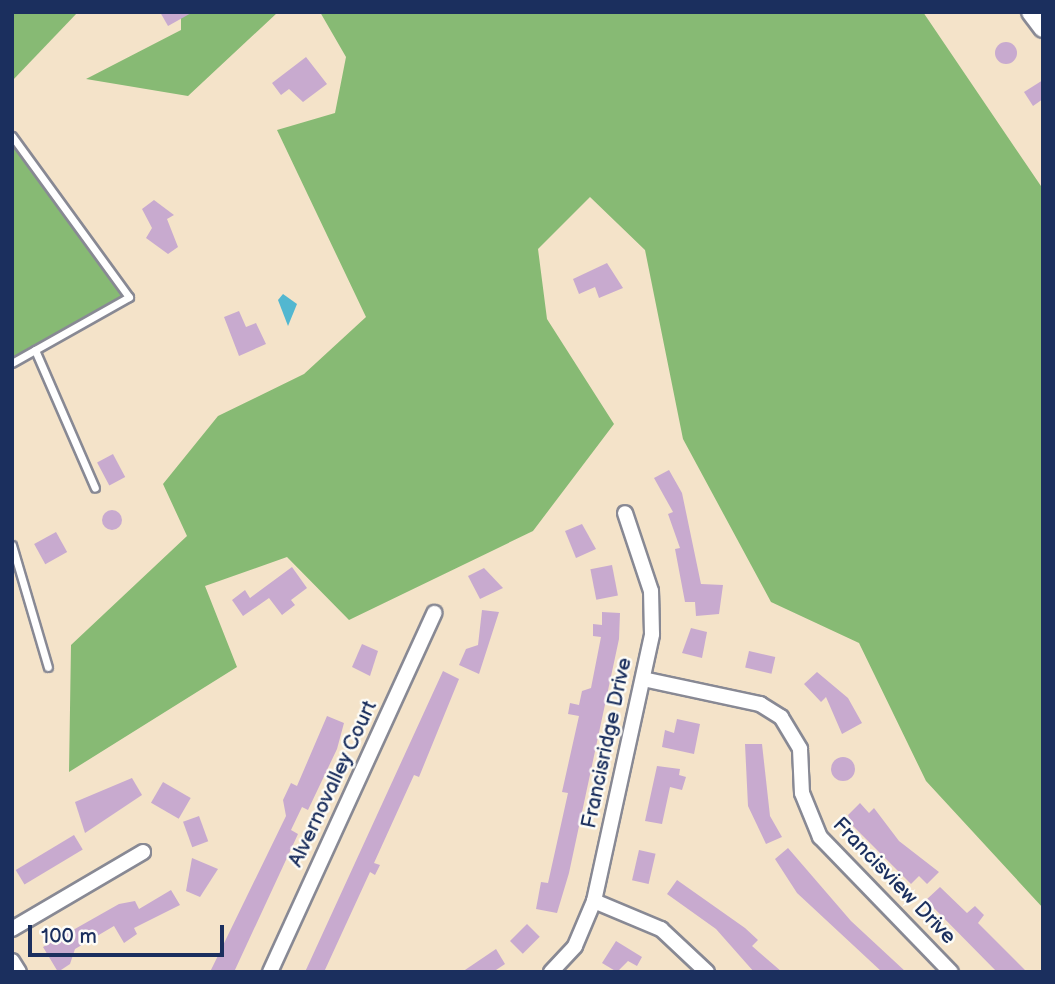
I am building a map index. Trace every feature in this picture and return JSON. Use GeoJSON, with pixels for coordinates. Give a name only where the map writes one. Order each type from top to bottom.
{"type":"FeatureCollection","features":[{"type":"Feature","properties":{"kind":"street"},"geometry":{"type":"LineString","coordinates":[[1031,12],[1043,28]]}},
{"type":"Feature","properties":{"kind":"street","name":"Francisridge Drive"},"geometry":{"type":"LineString","coordinates":[[551,972],[575,946],[594,901],[643,679],[651,591],[625,513]]}},
{"type":"Feature","properties":{"kind":"street","name":"Alvernovalley Court"},"geometry":{"type":"LineString","coordinates":[[270,972],[434,613]]}},
{"type":"Feature","properties":{"kind":"street","name":"Francisview Drive"},"geometry":{"type":"LineString","coordinates":[[643,679],[760,704],[781,717],[800,749],[804,802],[820,837],[951,972]]}},
{"type":"Feature","properties":{"kind":"street"},"geometry":{"type":"LineString","coordinates":[[12,929],[143,852]]}},
{"type":"Feature","properties":{"kind":"street"},"geometry":{"type":"LineString","coordinates":[[594,901],[661,929],[708,972]]}},
{"type":"Feature","properties":{"kind":"street"},"geometry":{"type":"LineString","coordinates":[[12,961],[19,972]]}},
{"type":"Feature","properties":{"kind":"lane"},"geometry":{"type":"LineString","coordinates":[[12,136],[129,297],[12,363]]}},
{"type":"Feature","properties":{"kind":"lane"},"geometry":{"type":"LineString","coordinates":[[35,350],[95,488]]}},
{"type":"Feature","properties":{"kind":"lane"},"geometry":{"type":"LineString","coordinates":[[12,545],[48,667]]}},
{"type":"Feature","properties":{"kind":"green space"},"geometry":{"type":"Polygon","coordinates":[[[12,12],[78,12],[12,81],[12,12]]]}},
{"type":"Feature","properties":{"kind":"green space"},"geometry":{"type":"Polygon","coordinates":[[[181,12],[300,12],[277,13],[188,96],[86,79],[181,30],[181,12]]]}},
{"type":"Feature","properties":{"kind":"green space"},"geometry":{"type":"Polygon","coordinates":[[[320,12],[923,12],[1043,189],[1043,908],[926,781],[859,643],[771,602],[683,439],[645,250],[590,197],[538,249],[547,319],[614,424],[533,531],[349,620],[287,557],[205,586],[237,667],[69,772],[71,645],[187,536],[163,484],[218,416],[304,374],[366,317],[277,130],[335,113],[346,57],[320,12]]]}},
{"type":"Feature","properties":{"kind":"green space"},"geometry":{"type":"Polygon","coordinates":[[[16,140],[129,297],[12,363],[12,143],[16,140]]]}},
{"type":"Feature","properties":{"kind":"water"},"geometry":{"type":"Polygon","coordinates":[[[283,294],[297,304],[288,326],[278,300],[283,294]]]}},
{"type":"Feature","properties":{"kind":"building"},"geometry":{"type":"Polygon","coordinates":[[[160,12],[193,12],[168,26],[160,12]]]}},
{"type":"Feature","properties":{"kind":"building"},"geometry":{"type":"Polygon","coordinates":[[[1006,42],[1014,45],[1017,53],[1014,61],[1006,64],[998,61],[995,53],[998,45],[1006,42]]]}},
{"type":"Feature","properties":{"kind":"building"},"geometry":{"type":"Polygon","coordinates":[[[306,57],[327,84],[303,102],[289,89],[281,95],[272,83],[306,57]]]}},
{"type":"Feature","properties":{"kind":"building"},"geometry":{"type":"Polygon","coordinates":[[[1043,80],[1043,99],[1033,106],[1024,92],[1043,80]]]}},
{"type":"Feature","properties":{"kind":"building"},"geometry":{"type":"Polygon","coordinates":[[[154,200],[174,215],[167,219],[178,247],[168,254],[146,238],[152,228],[142,209],[154,200]]]}},
{"type":"Feature","properties":{"kind":"building"},"geometry":{"type":"Polygon","coordinates":[[[607,263],[623,288],[599,298],[595,287],[579,294],[573,279],[607,263]]]}},
{"type":"Feature","properties":{"kind":"building"},"geometry":{"type":"Polygon","coordinates":[[[239,311],[246,327],[256,323],[266,344],[239,356],[224,317],[239,311]]]}},
{"type":"Feature","properties":{"kind":"building"},"geometry":{"type":"Polygon","coordinates":[[[113,454],[125,477],[109,485],[97,462],[113,454]]]}},
{"type":"Feature","properties":{"kind":"building"},"geometry":{"type":"Polygon","coordinates":[[[669,470],[682,493],[701,584],[723,585],[719,614],[696,616],[695,602],[685,602],[675,549],[680,548],[668,514],[673,512],[654,478],[669,470]]]}},
{"type":"Feature","properties":{"kind":"building"},"geometry":{"type":"Polygon","coordinates":[[[112,510],[119,513],[122,520],[119,527],[112,530],[105,527],[102,520],[105,513],[112,510]]]}},
{"type":"Feature","properties":{"kind":"building"},"geometry":{"type":"Polygon","coordinates":[[[582,524],[596,549],[576,558],[565,531],[582,524]]]}},
{"type":"Feature","properties":{"kind":"building"},"geometry":{"type":"Polygon","coordinates":[[[56,532],[67,552],[45,564],[34,544],[56,532]]]}},
{"type":"Feature","properties":{"kind":"building"},"geometry":{"type":"Polygon","coordinates":[[[612,565],[618,595],[596,600],[590,569],[612,565]]]}},
{"type":"Feature","properties":{"kind":"building"},"geometry":{"type":"Polygon","coordinates":[[[292,567],[307,588],[291,600],[295,605],[282,615],[269,598],[243,616],[232,600],[245,590],[250,598],[292,567]]]}},
{"type":"Feature","properties":{"kind":"building"},"geometry":{"type":"Polygon","coordinates":[[[484,568],[503,588],[480,599],[468,576],[484,568]]]}},
{"type":"Feature","properties":{"kind":"building"},"geometry":{"type":"Polygon","coordinates":[[[482,610],[499,612],[479,674],[459,665],[466,649],[478,645],[482,610]]]}},
{"type":"Feature","properties":{"kind":"building"},"geometry":{"type":"Polygon","coordinates":[[[602,612],[620,613],[619,639],[569,873],[557,913],[536,909],[541,882],[548,883],[568,793],[562,792],[579,716],[568,714],[570,703],[579,705],[582,691],[591,688],[601,637],[593,636],[593,624],[602,625],[602,612]]]}},
{"type":"Feature","properties":{"kind":"building"},"geometry":{"type":"Polygon","coordinates":[[[691,628],[707,632],[702,658],[682,653],[691,628]]]}},
{"type":"Feature","properties":{"kind":"building"},"geometry":{"type":"Polygon","coordinates":[[[362,644],[378,651],[370,676],[352,667],[362,644]]]}},
{"type":"Feature","properties":{"kind":"building"},"geometry":{"type":"Polygon","coordinates":[[[749,651],[775,657],[771,674],[745,668],[749,651]]]}},
{"type":"Feature","properties":{"kind":"building"},"geometry":{"type":"Polygon","coordinates":[[[443,671],[459,679],[419,777],[414,775],[374,863],[380,865],[375,875],[370,872],[324,972],[305,972],[443,671]]]}},
{"type":"Feature","properties":{"kind":"building"},"geometry":{"type":"Polygon","coordinates":[[[817,672],[848,698],[862,723],[842,734],[826,697],[821,702],[804,684],[817,672]]]}},
{"type":"Feature","properties":{"kind":"building"},"geometry":{"type":"Polygon","coordinates":[[[327,716],[344,723],[337,749],[308,810],[302,807],[291,830],[298,834],[234,972],[210,972],[286,816],[283,800],[291,783],[297,786],[327,716]]]}},
{"type":"Feature","properties":{"kind":"building"},"geometry":{"type":"Polygon","coordinates":[[[677,719],[700,724],[694,754],[662,747],[665,730],[674,733],[677,719]]]}},
{"type":"Feature","properties":{"kind":"building"},"geometry":{"type":"Polygon","coordinates":[[[745,744],[762,744],[770,816],[782,837],[766,844],[748,806],[745,744]]]}},
{"type":"Feature","properties":{"kind":"building"},"geometry":{"type":"Polygon","coordinates":[[[843,757],[852,760],[855,769],[852,778],[843,781],[834,778],[831,769],[834,760],[843,757]]]}},
{"type":"Feature","properties":{"kind":"building"},"geometry":{"type":"Polygon","coordinates":[[[657,766],[680,769],[679,775],[686,777],[682,790],[670,787],[662,824],[645,821],[657,766]]]}},
{"type":"Feature","properties":{"kind":"building"},"geometry":{"type":"Polygon","coordinates":[[[132,778],[142,795],[85,833],[75,802],[132,778]]]}},
{"type":"Feature","properties":{"kind":"building"},"geometry":{"type":"Polygon","coordinates":[[[163,782],[191,798],[179,819],[151,803],[163,782]]]}},
{"type":"Feature","properties":{"kind":"building"},"geometry":{"type":"Polygon","coordinates":[[[860,803],[869,813],[874,808],[899,841],[939,872],[927,884],[919,876],[911,884],[852,825],[848,815],[860,803]]]}},
{"type":"Feature","properties":{"kind":"building"},"geometry":{"type":"Polygon","coordinates":[[[199,816],[208,841],[192,847],[183,822],[199,816]]]}},
{"type":"Feature","properties":{"kind":"building"},"geometry":{"type":"Polygon","coordinates":[[[74,835],[83,850],[24,885],[16,870],[74,835]]]}},
{"type":"Feature","properties":{"kind":"building"},"geometry":{"type":"Polygon","coordinates":[[[788,848],[851,921],[906,972],[882,972],[797,893],[775,859],[788,848]]]}},
{"type":"Feature","properties":{"kind":"building"},"geometry":{"type":"Polygon","coordinates":[[[639,850],[656,854],[649,884],[632,880],[639,850]]]}},
{"type":"Feature","properties":{"kind":"building"},"geometry":{"type":"Polygon","coordinates":[[[192,858],[218,869],[200,897],[186,891],[192,858]]]}},
{"type":"Feature","properties":{"kind":"building"},"geometry":{"type":"Polygon","coordinates":[[[677,880],[745,928],[758,940],[752,946],[782,972],[754,972],[716,929],[667,894],[677,880]]]}},
{"type":"Feature","properties":{"kind":"building"},"geometry":{"type":"Polygon","coordinates":[[[940,887],[967,913],[975,906],[984,915],[978,923],[1027,972],[997,972],[926,900],[940,887]]]}},
{"type":"Feature","properties":{"kind":"building"},"geometry":{"type":"Polygon","coordinates":[[[171,890],[180,905],[134,928],[137,934],[124,943],[114,926],[75,949],[70,964],[58,972],[43,947],[119,904],[135,901],[139,909],[171,890]]]}},
{"type":"Feature","properties":{"kind":"building"},"geometry":{"type":"Polygon","coordinates":[[[527,924],[540,937],[523,954],[510,941],[527,924]]]}},
{"type":"Feature","properties":{"kind":"building"},"geometry":{"type":"Polygon","coordinates":[[[616,941],[642,957],[637,966],[628,961],[617,972],[602,963],[616,941]]]}},
{"type":"Feature","properties":{"kind":"building"},"geometry":{"type":"Polygon","coordinates":[[[496,949],[505,964],[493,972],[462,972],[496,949]]]}}]}
